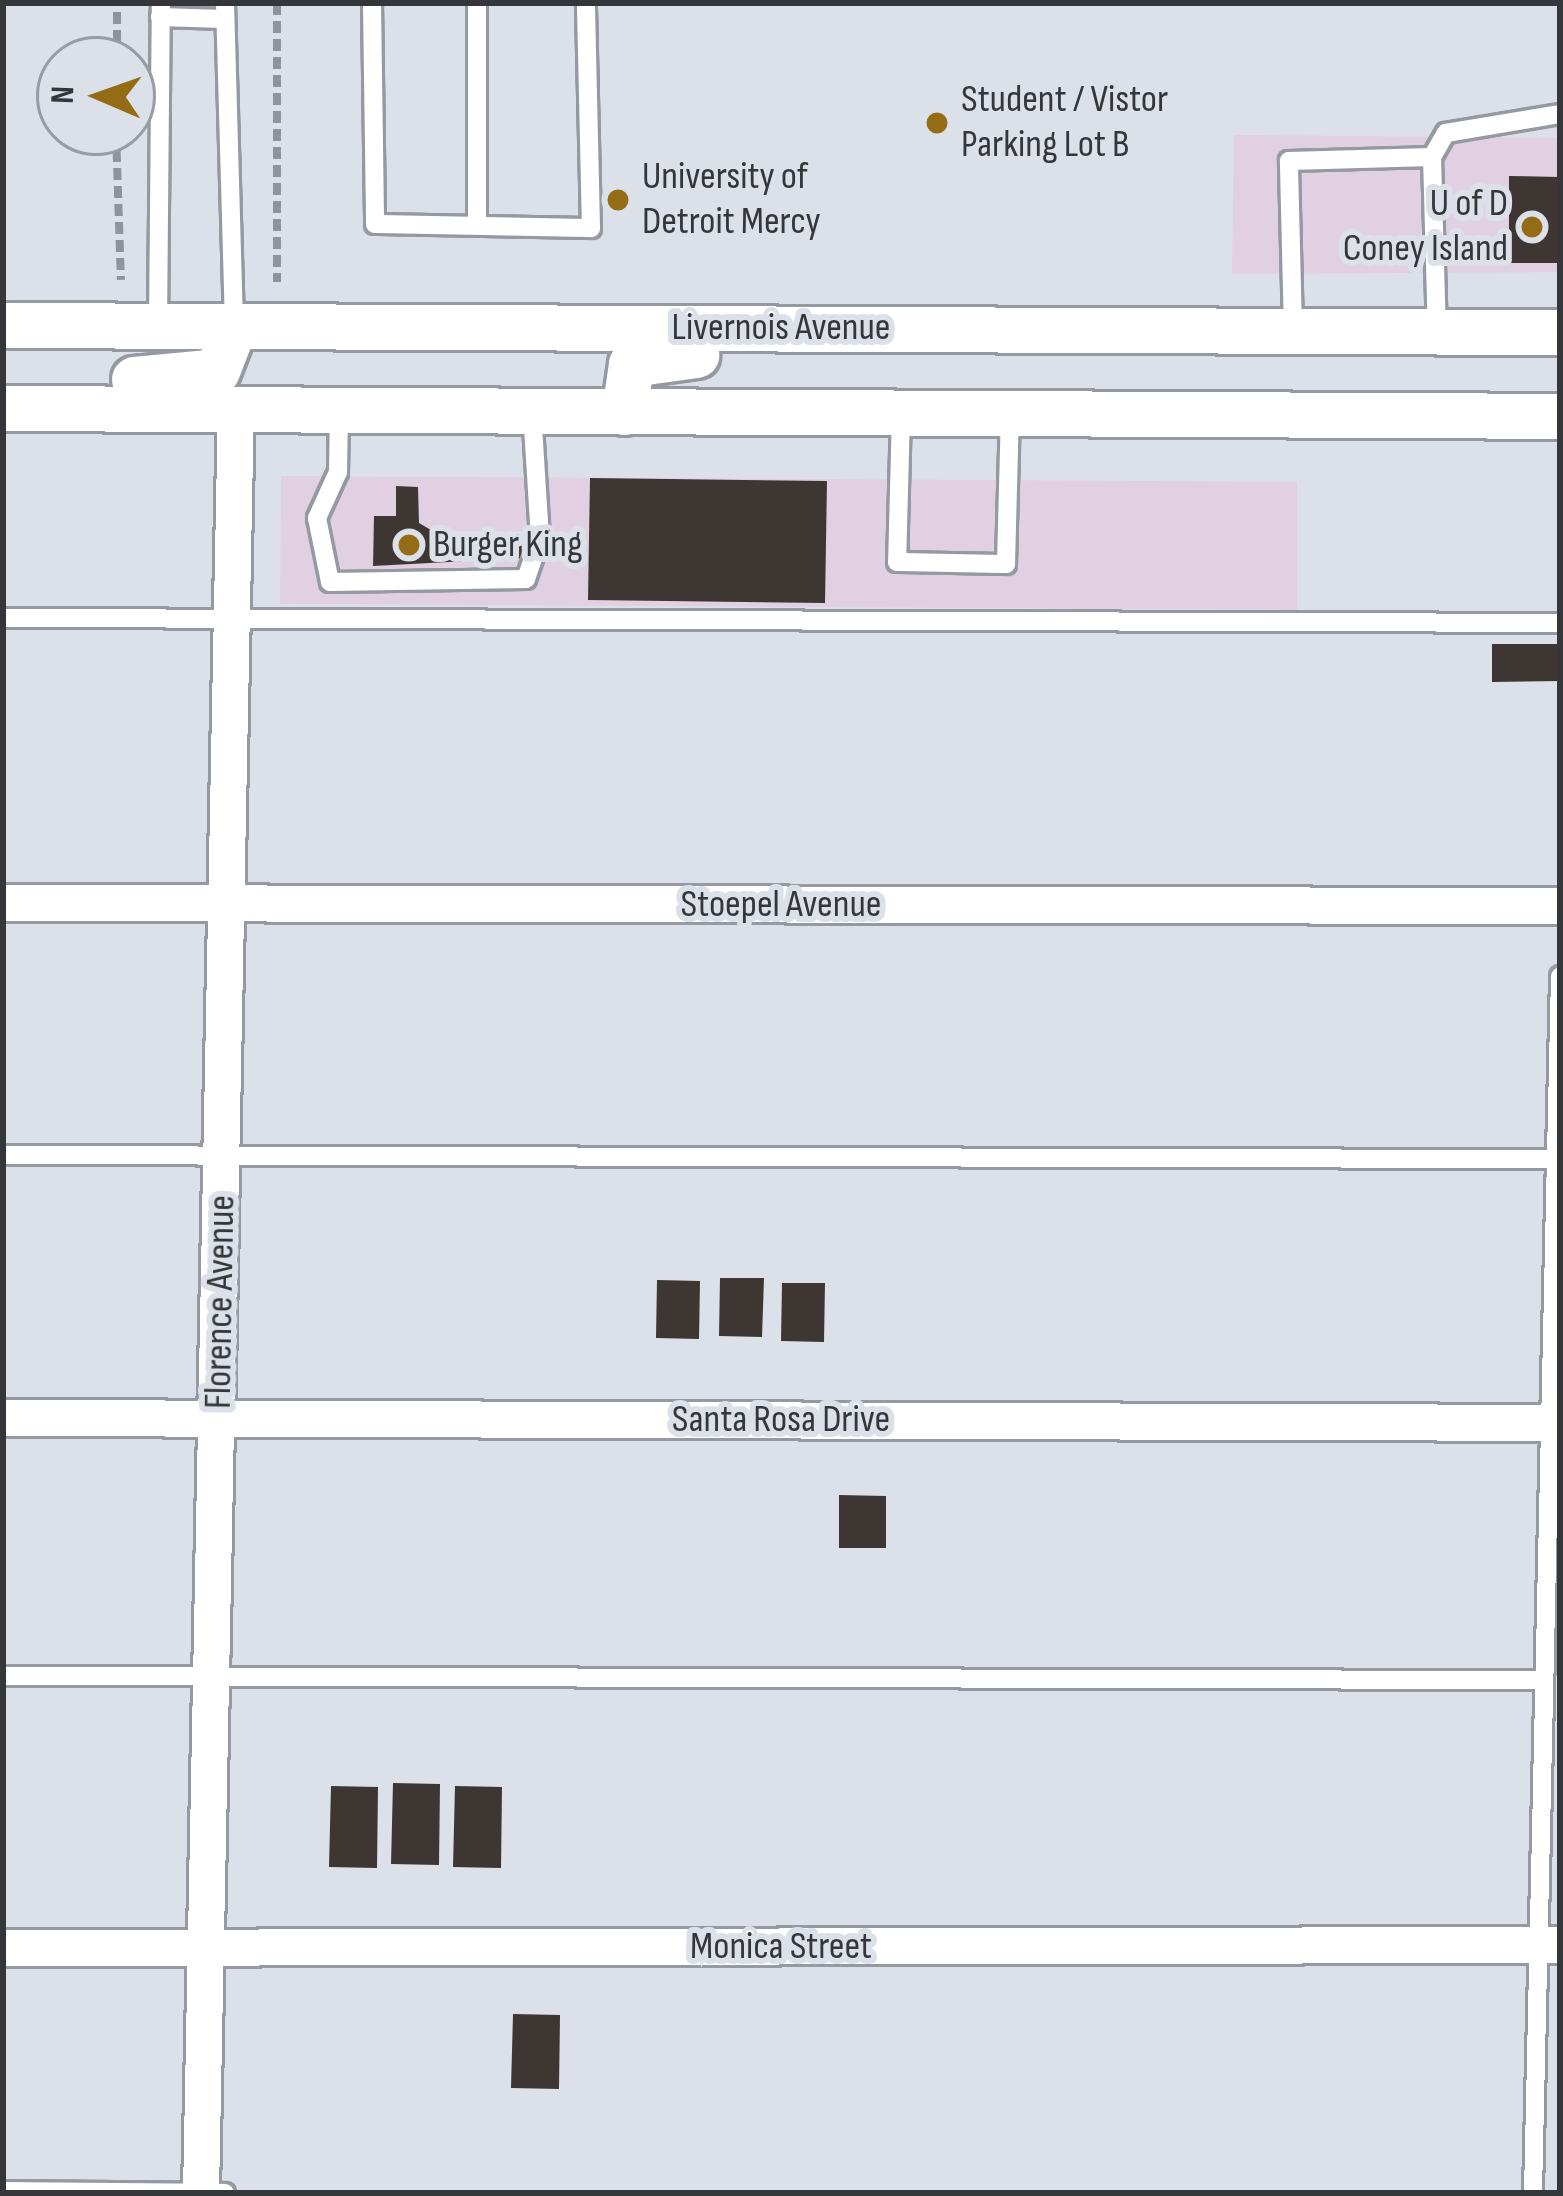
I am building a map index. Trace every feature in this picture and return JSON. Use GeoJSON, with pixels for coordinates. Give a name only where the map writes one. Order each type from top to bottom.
{"type":"FeatureCollection","features":[{"type":"Feature","properties":{"kind":"street","name":"Livernois Avenue"},"geometry":{"type":"LineString","coordinates":[[3,326],[1560,332]]}},
{"type":"Feature","properties":{"kind":"street"},"geometry":{"type":"LineString","coordinates":[[3,378],[194,379],[226,364],[234,327]]}},
{"type":"Feature","properties":{"kind":"street"},"geometry":{"type":"LineString","coordinates":[[624,412],[625,373],[654,356],[1114,358],[1273,330]]}},
{"type":"Feature","properties":{"kind":"street"},"geometry":{"type":"LineString","coordinates":[[3,408],[1560,416]]}},
{"type":"Feature","properties":{"kind":"street","name":"Florence Avenue"},"geometry":{"type":"LineString","coordinates":[[201,2193],[236,410]]}},
{"type":"Feature","properties":{"kind":"street","name":"Stoepel Avenue"},"geometry":{"type":"LineString","coordinates":[[3,903],[1560,906]]}},
{"type":"Feature","properties":{"kind":"street","name":"Santa Rosa Drive"},"geometry":{"type":"LineString","coordinates":[[3,1418],[1555,1423]]}},
{"type":"Feature","properties":{"kind":"street","name":"Monica Street"},"geometry":{"type":"LineString","coordinates":[[3,1948],[1550,1945]]}},
{"type":"Feature","properties":{"kind":"lane"},"geometry":{"type":"LineString","coordinates":[[372,3],[375,224],[592,228],[586,3]]}},
{"type":"Feature","properties":{"kind":"lane"},"geometry":{"type":"LineString","coordinates":[[477,3],[477,225]]}},
{"type":"Feature","properties":{"kind":"lane"},"geometry":{"type":"LineString","coordinates":[[158,326],[161,10],[225,11],[234,327]]}},
{"type":"Feature","properties":{"kind":"lane"},"geometry":{"type":"LineString","coordinates":[[1437,331],[1432,157],[1446,133],[1560,114]]}},
{"type":"Feature","properties":{"kind":"lane"},"geometry":{"type":"LineString","coordinates":[[1273,330],[1289,161],[1432,157]]}},
{"type":"Feature","properties":{"kind":"lane"},"geometry":{"type":"LineString","coordinates":[[340,410],[338,472],[317,518],[330,582],[526,579],[540,538],[532,411]]}},
{"type":"Feature","properties":{"kind":"lane"},"geometry":{"type":"LineString","coordinates":[[901,413],[897,562],[1006,564],[1010,413]]}},
{"type":"Feature","properties":{"kind":"lane"},"geometry":{"type":"LineString","coordinates":[[3,618],[1560,623]]}},
{"type":"Feature","properties":{"kind":"lane"},"geometry":{"type":"LineString","coordinates":[[1533,2193],[1550,1945],[1544,1680],[1555,1423],[1560,976]]}},
{"type":"Feature","properties":{"kind":"lane"},"geometry":{"type":"LineString","coordinates":[[3,1155],[1556,1159]]}},
{"type":"Feature","properties":{"kind":"lane"},"geometry":{"type":"LineString","coordinates":[[3,1676],[1544,1680]]}},
{"type":"Feature","properties":{"kind":"lane"},"geometry":{"type":"LineString","coordinates":[[3,2192],[225,2193]]}},
{"type":"Feature","properties":{"kind":"path"},"geometry":{"type":"LineString","coordinates":[[117,36],[118,3]]}},
{"type":"Feature","properties":{"kind":"path"},"geometry":{"type":"LineString","coordinates":[[277,3],[277,282]]}},
{"type":"Feature","properties":{"kind":"path"},"geometry":{"type":"LineString","coordinates":[[116,156],[114,280],[136,281]]}},
{"type":"Feature","properties":{"kind":"shaded area"},"geometry":{"type":"Polygon","coordinates":[[[1234,135],[1560,138],[1560,272],[1232,274],[1234,135]]]}},
{"type":"Feature","properties":{"kind":"shaded area"},"geometry":{"type":"Polygon","coordinates":[[[281,476],[1297,482],[1297,610],[280,604],[281,476]]]}},
{"type":"Feature","properties":{"kind":"building"},"geometry":{"type":"Polygon","coordinates":[[[1509,176],[1560,177],[1560,263],[1509,263],[1509,176]]]}},
{"type":"Feature","properties":{"kind":"building"},"geometry":{"type":"Polygon","coordinates":[[[590,478],[827,481],[825,603],[588,600],[590,478]]]}},
{"type":"Feature","properties":{"kind":"building"},"geometry":{"type":"Polygon","coordinates":[[[396,486],[418,487],[419,523],[436,533],[526,534],[526,558],[373,566],[374,516],[396,516],[396,486]]]}},
{"type":"Feature","properties":{"kind":"building"},"geometry":{"type":"Polygon","coordinates":[[[1492,644],[1560,644],[1560,681],[1492,682],[1492,644]]]}},
{"type":"Feature","properties":{"kind":"building"},"geometry":{"type":"Polygon","coordinates":[[[720,1278],[764,1278],[762,1337],[719,1336],[720,1278]]]}},
{"type":"Feature","properties":{"kind":"building"},"geometry":{"type":"Polygon","coordinates":[[[657,1280],[700,1281],[699,1339],[656,1338],[657,1280]]]}},
{"type":"Feature","properties":{"kind":"building"},"geometry":{"type":"Polygon","coordinates":[[[782,1283],[825,1283],[824,1342],[781,1341],[782,1283]]]}},
{"type":"Feature","properties":{"kind":"building"},"geometry":{"type":"Polygon","coordinates":[[[839,1495],[886,1496],[886,1548],[839,1548],[839,1495]]]}},
{"type":"Feature","properties":{"kind":"building"},"geometry":{"type":"Polygon","coordinates":[[[393,1783],[440,1784],[439,1865],[391,1864],[393,1783]]]}},
{"type":"Feature","properties":{"kind":"building"},"geometry":{"type":"Polygon","coordinates":[[[331,1786],[378,1787],[377,1868],[329,1867],[331,1786]]]}},
{"type":"Feature","properties":{"kind":"building"},"geometry":{"type":"Polygon","coordinates":[[[455,1786],[502,1787],[501,1868],[453,1867],[455,1786]]]}},
{"type":"Feature","properties":{"kind":"building"},"geometry":{"type":"Polygon","coordinates":[[[513,2014],[560,2015],[559,2089],[511,2088],[513,2014]]]}},
{"type":"Feature","properties":{"kind":"place","name":"Student / Vistor Parking Lot B"},"geometry":{"type":"Point","coordinates":[937,123]}},
{"type":"Feature","properties":{"kind":"place","name":"University of Detroit Mercy"},"geometry":{"type":"Point","coordinates":[618,200]}},
{"type":"Feature","properties":{"kind":"place","name":"U of D Coney Island"},"geometry":{"type":"Point","coordinates":[1532,227]}},
{"type":"Feature","properties":{"kind":"place","name":"Burger King"},"geometry":{"type":"Point","coordinates":[409,545]}}]}
